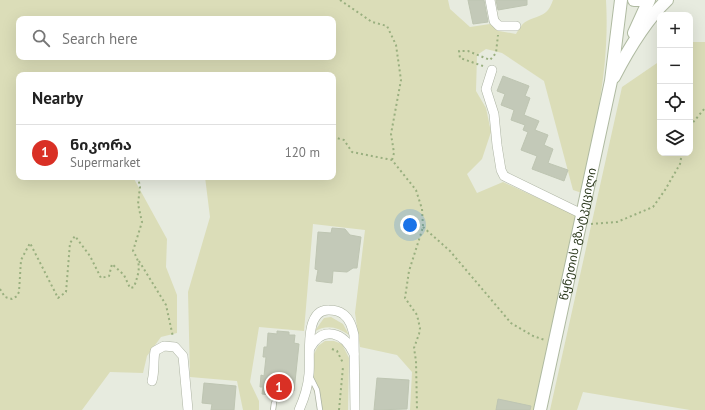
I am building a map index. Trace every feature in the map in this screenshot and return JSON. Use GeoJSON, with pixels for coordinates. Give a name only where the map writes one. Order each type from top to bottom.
{"type":"FeatureCollection","features":[{"type":"Feature","properties":{"kind":"main road"},"geometry":{"type":"LineString","coordinates":[[612,0],[614,58]]}},
{"type":"Feature","properties":{"kind":"main road"},"geometry":{"type":"LineString","coordinates":[[614,58],[619,30],[621,0]]}},
{"type":"Feature","properties":{"kind":"main road"},"geometry":{"type":"LineString","coordinates":[[627,53],[649,0],[634,0]]}},
{"type":"Feature","properties":{"kind":"main road"},"geometry":{"type":"LineString","coordinates":[[611,81],[627,53],[653,16],[667,0]]}},
{"type":"Feature","properties":{"kind":"main road","name":"წყნეთის გზატკეცილი"},"geometry":{"type":"LineString","coordinates":[[540,410],[611,81],[614,58]]}},
{"type":"Feature","properties":{"kind":"street"},"geometry":{"type":"LineString","coordinates":[[490,0],[494,21],[499,26],[516,26]]}},
{"type":"Feature","properties":{"kind":"street"},"geometry":{"type":"LineString","coordinates":[[492,70],[486,90],[494,114],[501,170],[504,176],[582,214]]}},
{"type":"Feature","properties":{"kind":"street"},"geometry":{"type":"LineString","coordinates":[[299,410],[309,375],[311,325],[315,316],[326,310],[333,310],[344,314],[352,326],[354,335],[355,410]]}},
{"type":"Feature","properties":{"kind":"street"},"geometry":{"type":"LineString","coordinates":[[310,348],[318,338],[324,334],[338,335],[345,339],[355,355]]}},
{"type":"Feature","properties":{"kind":"street"},"geometry":{"type":"LineString","coordinates":[[152,381],[155,370],[153,362],[155,352],[164,346],[175,347],[183,356],[188,410]]}},
{"type":"Feature","properties":{"kind":"lane"},"geometry":{"type":"LineString","coordinates":[[309,375],[317,390],[320,410]]}},
{"type":"Feature","properties":{"kind":"lane"},"geometry":{"type":"LineString","coordinates":[[273,410],[274,403]]}},
{"type":"Feature","properties":{"kind":"path"},"geometry":{"type":"LineString","coordinates":[[340,0],[372,22],[387,26],[396,45],[401,80],[391,134],[394,153],[392,160]]}},
{"type":"Feature","properties":{"kind":"path"},"geometry":{"type":"LineString","coordinates":[[492,70],[460,58],[459,51],[468,51],[490,60],[496,53],[499,26]]}},
{"type":"Feature","properties":{"kind":"path"},"geometry":{"type":"LineString","coordinates":[[693,122],[705,108]]}},
{"type":"Feature","properties":{"kind":"path"},"geometry":{"type":"LineString","coordinates":[[336,138],[344,140],[352,152],[392,160],[416,190],[422,209],[423,227],[409,271],[405,298],[417,315],[420,328],[414,348],[416,361],[417,410]]}},
{"type":"Feature","properties":{"kind":"path"},"geometry":{"type":"LineString","coordinates":[[588,225],[617,222],[653,207],[680,164],[681,156]]}},
{"type":"Feature","properties":{"kind":"path"},"geometry":{"type":"LineString","coordinates":[[139,180],[140,187],[138,204],[142,222],[133,251],[166,305],[175,347]]}},
{"type":"Feature","properties":{"kind":"path"},"geometry":{"type":"LineString","coordinates":[[423,227],[450,251],[510,323],[533,336],[545,340]]}},
{"type":"Feature","properties":{"kind":"path"},"geometry":{"type":"LineString","coordinates":[[0,289],[6,296],[12,299],[17,296],[19,292],[21,260],[30,243],[58,298],[66,292],[70,243],[75,236],[90,256],[101,278],[108,276],[112,264],[124,275],[130,288],[134,287],[139,271],[139,260]]}},
{"type":"Feature","properties":{"kind":"path"},"geometry":{"type":"LineString","coordinates":[[332,349],[337,351],[344,364],[338,410]]}},
{"type":"Feature","properties":{"kind":"green space"},"geometry":{"type":"Polygon","coordinates":[[[0,0],[448,0],[450,9],[470,27],[490,24],[499,31],[516,34],[525,22],[546,12],[553,0],[606,0],[607,25],[604,74],[582,193],[573,190],[544,81],[502,53],[486,49],[477,55],[476,91],[486,108],[491,132],[482,159],[467,174],[477,193],[503,182],[579,217],[536,410],[410,410],[412,372],[397,355],[360,347],[355,313],[365,230],[313,224],[304,331],[259,327],[250,382],[259,401],[259,410],[243,410],[237,381],[190,377],[188,292],[210,217],[205,180],[336,180],[336,72],[16,72],[16,180],[135,180],[167,239],[166,267],[177,295],[177,333],[161,337],[147,356],[143,373],[110,372],[82,410],[0,410],[0,0]]]}},
{"type":"Feature","properties":{"kind":"green space"},"geometry":{"type":"Polygon","coordinates":[[[693,42],[705,42],[705,410],[690,410],[583,392],[577,410],[550,410],[622,87],[657,63],[657,156],[693,156],[693,42]]]}},
{"type":"Feature","properties":{"kind":"green space"},"geometry":{"type":"Polygon","coordinates":[[[331,317],[343,324],[349,335],[336,328],[328,327],[314,332],[324,318],[331,317]]]}},
{"type":"Feature","properties":{"kind":"green space"},"geometry":{"type":"Polygon","coordinates":[[[325,341],[334,341],[342,344],[349,358],[348,410],[323,410],[310,383],[312,358],[318,346],[325,341]]]}},
{"type":"Feature","properties":{"kind":"building"},"geometry":{"type":"Polygon","coordinates":[[[468,0],[484,0],[488,22],[473,24],[468,0]]]}},
{"type":"Feature","properties":{"kind":"building"},"geometry":{"type":"Polygon","coordinates":[[[496,0],[527,0],[527,5],[498,10],[496,0]]]}},
{"type":"Feature","properties":{"kind":"building"},"geometry":{"type":"Polygon","coordinates":[[[503,76],[529,86],[525,96],[530,98],[524,115],[539,121],[535,130],[548,135],[544,145],[553,149],[548,163],[568,170],[564,181],[532,169],[537,156],[521,150],[528,132],[523,130],[525,125],[511,120],[514,110],[501,105],[505,94],[497,91],[503,76]]]}},
{"type":"Feature","properties":{"kind":"building"},"geometry":{"type":"Polygon","coordinates":[[[332,228],[345,229],[350,235],[361,237],[357,268],[353,268],[347,272],[333,271],[332,283],[316,281],[318,270],[315,269],[318,232],[331,233],[332,228]]]}},
{"type":"Feature","properties":{"kind":"building"},"geometry":{"type":"Polygon","coordinates":[[[277,331],[289,332],[289,335],[295,335],[294,343],[299,344],[294,391],[288,390],[288,397],[281,396],[281,399],[262,394],[263,387],[260,387],[261,375],[264,376],[266,357],[263,357],[264,347],[267,347],[268,333],[277,334],[277,331]]]}},
{"type":"Feature","properties":{"kind":"building"},"geometry":{"type":"Polygon","coordinates":[[[377,378],[409,380],[407,409],[374,410],[377,378]]]}},
{"type":"Feature","properties":{"kind":"building"},"geometry":{"type":"Polygon","coordinates":[[[204,383],[236,386],[234,410],[211,410],[212,404],[202,403],[204,383]]]}},
{"type":"Feature","properties":{"kind":"building"},"geometry":{"type":"Polygon","coordinates":[[[498,399],[531,406],[530,410],[496,410],[498,399]]]}},
{"type":"Feature","properties":{"kind":"place","name":"ნიკორა"},"geometry":{"type":"Point","coordinates":[279,387]}}]}
